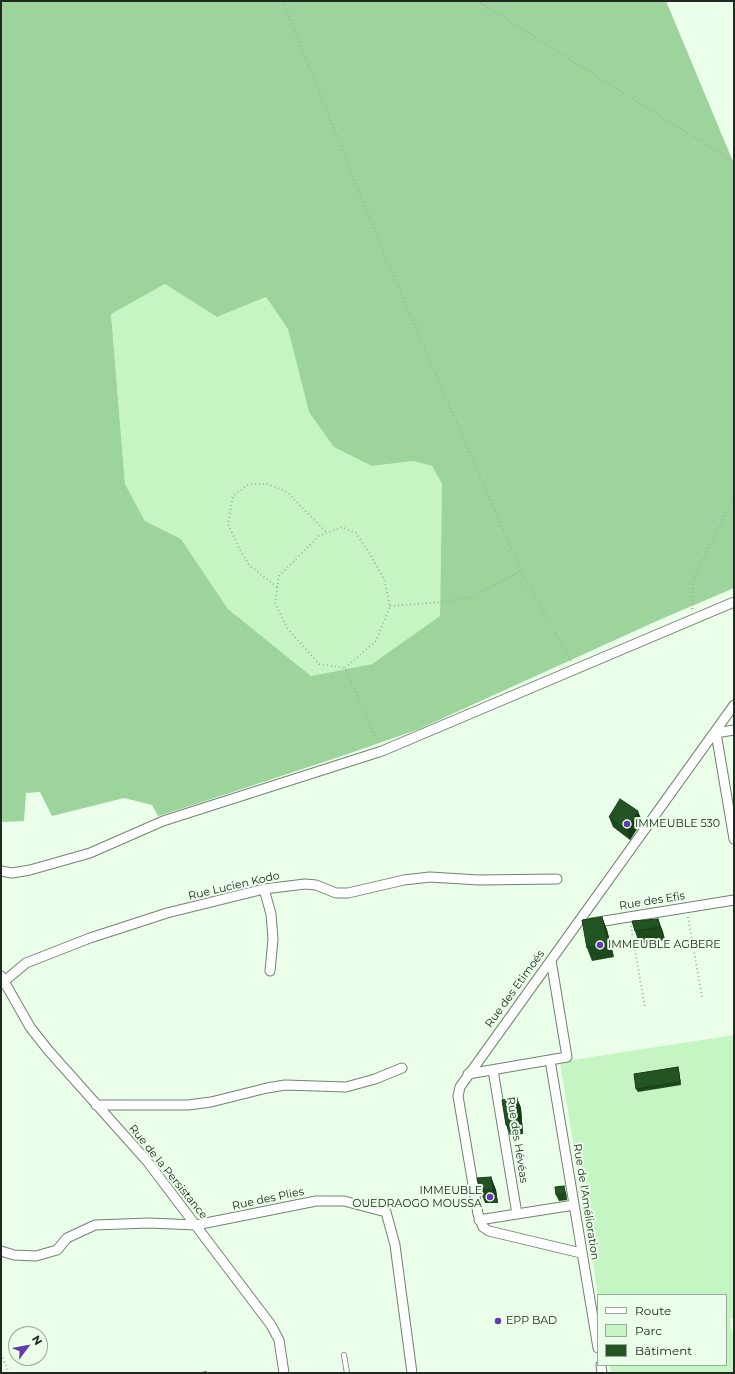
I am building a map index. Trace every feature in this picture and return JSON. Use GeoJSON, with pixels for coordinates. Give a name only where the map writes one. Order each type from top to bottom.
{"type":"FeatureCollection","features":[{"type":"Feature","properties":{"kind":"street"},"geometry":{"type":"LineString","coordinates":[[1,871],[12,873],[30,870],[90,852],[163,821],[382,751],[734,602]]}},
{"type":"Feature","properties":{"kind":"street","name":"Rue des Etimoés"},"geometry":{"type":"LineString","coordinates":[[479,1220],[458,1096],[460,1087],[716,733],[734,705]]}},
{"type":"Feature","properties":{"kind":"street"},"geometry":{"type":"LineString","coordinates":[[734,730],[716,733],[732,816],[734,839]]}},
{"type":"Feature","properties":{"kind":"street","name":"Rue Lucien Kodo"},"geometry":{"type":"LineString","coordinates":[[2,980],[26,963],[90,938],[167,914],[264,889],[305,884],[316,885],[336,893],[348,893],[404,880],[430,877],[478,880],[556,879]]}},
{"type":"Feature","properties":{"kind":"street"},"geometry":{"type":"LineString","coordinates":[[264,889],[271,914],[273,939],[270,971]]}},
{"type":"Feature","properties":{"kind":"street","name":"Rue des Efis"},"geometry":{"type":"LineString","coordinates":[[575,926],[734,900]]}},
{"type":"Feature","properties":{"kind":"street"},"geometry":{"type":"LineString","coordinates":[[468,1074],[567,1057],[551,960]]}},
{"type":"Feature","properties":{"kind":"street","name":"Rue de la Persistance"},"geometry":{"type":"LineString","coordinates":[[2,980],[30,1027],[68,1073],[147,1162],[271,1325],[279,1340],[284,1373]]}},
{"type":"Feature","properties":{"kind":"street","name":"Rue de l'Amélioration"},"geometry":{"type":"LineString","coordinates":[[550,1060],[597,1342]]}},
{"type":"Feature","properties":{"kind":"street"},"geometry":{"type":"LineString","coordinates":[[96,1105],[188,1105],[212,1102],[267,1088],[285,1086],[346,1086],[375,1079],[402,1068]]}},
{"type":"Feature","properties":{"kind":"street","name":"Rue des Hévéas"},"geometry":{"type":"LineString","coordinates":[[493,1070],[517,1214]]}},
{"type":"Feature","properties":{"kind":"street","name":"Rue des Plies"},"geometry":{"type":"LineString","coordinates":[[1,1251],[14,1255],[36,1256],[57,1250],[67,1238],[95,1225],[149,1223],[196,1225],[316,1201],[344,1201],[386,1212],[395,1245],[412,1373]]}},
{"type":"Feature","properties":{"kind":"street"},"geometry":{"type":"LineString","coordinates":[[574,1205],[479,1220],[482,1227],[489,1231],[581,1253]]}},
{"type":"Feature","properties":{"kind":"lane"},"geometry":{"type":"LineString","coordinates":[[344,1355],[347,1373]]}},
{"type":"Feature","properties":{"kind":"path"},"geometry":{"type":"LineString","coordinates":[[283,1],[384,254],[521,571],[575,669]]}},
{"type":"Feature","properties":{"kind":"path"},"geometry":{"type":"LineString","coordinates":[[477,1],[734,162]]}},
{"type":"Feature","properties":{"kind":"path"},"geometry":{"type":"LineString","coordinates":[[277,587],[250,565],[239,548],[228,524],[233,496],[249,484],[268,484],[287,492],[327,533]]}},
{"type":"Feature","properties":{"kind":"path"},"geometry":{"type":"LineString","coordinates":[[692,620],[693,580],[734,497]]}},
{"type":"Feature","properties":{"kind":"path"},"geometry":{"type":"LineString","coordinates":[[342,527],[356,533],[384,579],[390,606],[376,641],[345,668],[319,664],[287,628],[275,603],[277,587],[279,576],[319,536],[342,527]]}},
{"type":"Feature","properties":{"kind":"path"},"geometry":{"type":"LineString","coordinates":[[390,606],[443,602],[474,596],[521,571]]}},
{"type":"Feature","properties":{"kind":"path"},"geometry":{"type":"LineString","coordinates":[[345,668],[382,751]]}},
{"type":"Feature","properties":{"kind":"path"},"geometry":{"type":"LineString","coordinates":[[686,907],[702,997]]}},
{"type":"Feature","properties":{"kind":"path"},"geometry":{"type":"LineString","coordinates":[[629,917],[645,1008]]}},
{"type":"Feature","properties":{"kind":"path"},"geometry":{"type":"LineString","coordinates":[[1,1354],[9,1373]]}},
{"type":"Feature","properties":{"kind":"path"},"geometry":{"type":"LineString","coordinates":[[1,1365],[5,1363]]}},
{"type":"Feature","properties":{"kind":"green space"},"geometry":{"type":"Polygon","coordinates":[[[1,1],[666,1],[734,164],[734,588],[659,620],[419,729],[184,808],[158,816],[152,805],[124,798],[52,816],[40,792],[26,793],[24,821],[3,822],[1,817],[1,1]],[[165,284],[111,314],[125,484],[145,521],[181,539],[228,609],[311,676],[372,664],[440,616],[442,484],[432,466],[413,461],[372,466],[334,447],[309,412],[288,329],[266,297],[217,317],[165,284]]]}},
{"type":"Feature","properties":{"kind":"green space"},"geometry":{"type":"Polygon","coordinates":[[[165,284],[217,317],[266,297],[288,328],[309,412],[372,466],[413,461],[432,466],[442,484],[440,616],[372,664],[311,676],[228,609],[181,539],[145,521],[125,484],[111,314],[165,284]]]}},
{"type":"Feature","properties":{"kind":"green space"},"geometry":{"type":"Polygon","coordinates":[[[734,1035],[734,1318],[730,1319],[734,1342],[734,1373],[611,1373],[609,1366],[727,1366],[727,1294],[598,1294],[560,1062],[734,1035]]]}},
{"type":"Feature","properties":{"kind":"building"},"geometry":{"type":"Polygon","coordinates":[[[620,799],[638,811],[627,830],[609,817],[620,799]]]}},
{"type":"Feature","properties":{"kind":"building"},"geometry":{"type":"Polygon","coordinates":[[[602,917],[609,944],[587,948],[582,920],[602,917]]]}},
{"type":"Feature","properties":{"kind":"building"},"geometry":{"type":"Polygon","coordinates":[[[658,919],[660,927],[635,931],[632,921],[658,919]]]}},
{"type":"Feature","properties":{"kind":"building"},"geometry":{"type":"Polygon","coordinates":[[[678,1067],[680,1082],[636,1089],[634,1074],[678,1067]]]}},
{"type":"Feature","properties":{"kind":"building"},"geometry":{"type":"Polygon","coordinates":[[[517,1098],[519,1125],[506,1125],[502,1100],[517,1098]]]}},
{"type":"Feature","properties":{"kind":"building"},"geometry":{"type":"Polygon","coordinates":[[[491,1177],[493,1190],[480,1190],[477,1178],[491,1177]]]}},
{"type":"Feature","properties":{"kind":"building"},"geometry":{"type":"Polygon","coordinates":[[[564,1186],[565,1193],[556,1195],[555,1187],[564,1186]]]}},
{"type":"Feature","properties":{"kind":"place","name":"IMMEUBLE 530"},"geometry":{"type":"Point","coordinates":[627,824]}},
{"type":"Feature","properties":{"kind":"place","name":"IMMEUBLE AGBERE"},"geometry":{"type":"Point","coordinates":[600,945]}},
{"type":"Feature","properties":{"kind":"place","name":"IMMEUBLE OUEDRAOGO MOUSSA"},"geometry":{"type":"Point","coordinates":[490,1197]}},
{"type":"Feature","properties":{"kind":"place","name":"EPP BAD"},"geometry":{"type":"Point","coordinates":[498,1321]}}]}
